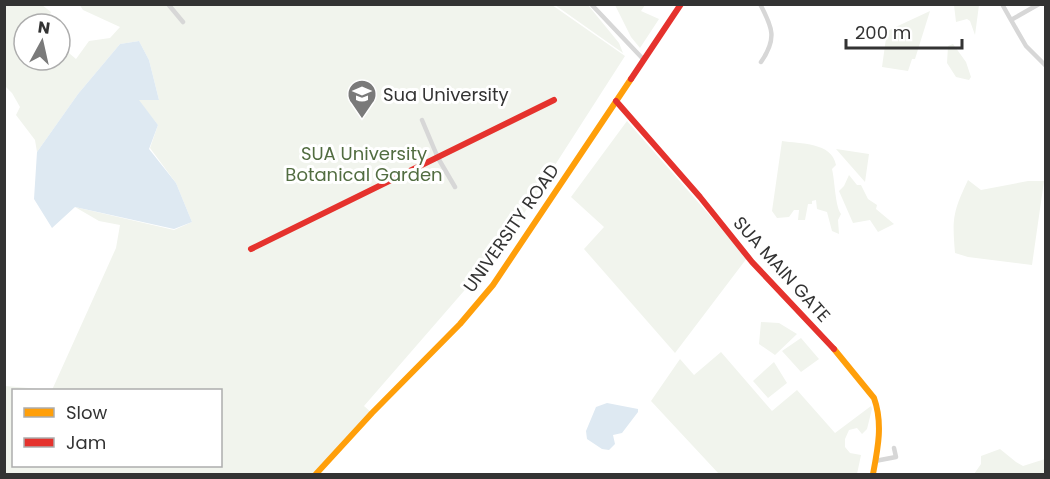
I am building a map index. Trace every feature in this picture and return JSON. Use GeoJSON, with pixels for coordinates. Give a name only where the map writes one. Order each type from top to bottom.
{"type":"FeatureCollection","features":[{"type":"Feature","properties":{"kind":"street"},"geometry":{"type":"LineString","coordinates":[[168,4],[183,22]]}},
{"type":"Feature","properties":{"kind":"street"},"geometry":{"type":"LineString","coordinates":[[591,4],[644,60]]}},
{"type":"Feature","properties":{"kind":"street","name":"UNIVERSITY ROAD"},"geometry":{"type":"LineString","coordinates":[[316,474],[372,413],[460,324],[493,285],[681,4]]}},
{"type":"Feature","properties":{"kind":"street"},"geometry":{"type":"LineString","coordinates":[[760,4],[772,36],[769,51],[761,62]]}},
{"type":"Feature","properties":{"kind":"street"},"geometry":{"type":"LineString","coordinates":[[1002,4],[1026,46],[1046,66]]}},
{"type":"Feature","properties":{"kind":"street"},"geometry":{"type":"LineString","coordinates":[[1011,20],[1039,4]]}},
{"type":"Feature","properties":{"kind":"street"},"geometry":{"type":"LineString","coordinates":[[250,249],[554,100]]}},
{"type":"Feature","properties":{"kind":"street","name":"SUA MAIN GATE"},"geometry":{"type":"LineString","coordinates":[[616,101],[700,197],[752,262],[821,333],[874,398],[880,422],[873,474]]}},
{"type":"Feature","properties":{"kind":"street"},"geometry":{"type":"LineString","coordinates":[[422,120],[438,158],[455,187]]}},
{"type":"Feature","properties":{"kind":"street"},"geometry":{"type":"LineString","coordinates":[[875,461],[896,457],[894,448]]}},
{"type":"Feature","properties":{"kind":"green space","name":"SUA University Botanical Garden"},"geometry":{"type":"Polygon","coordinates":[[[79,4],[552,5],[625,56],[503,246],[364,406],[372,413],[316,474],[5,474],[5,386],[40,389],[12,389],[12,467],[222,467],[222,389],[52,389],[116,248],[120,225],[99,221],[75,207],[174,230],[192,222],[176,183],[150,148],[158,125],[138,100],[159,100],[149,60],[139,41],[120,44],[78,94],[37,152],[35,140],[16,115],[20,107],[5,86],[4,5],[42,5],[51,12],[12,12],[12,72],[72,72],[72,56],[76,59],[89,41],[110,38],[120,27],[83,10],[79,4]]]}},
{"type":"Feature","properties":{"kind":"green space"},"geometry":{"type":"Polygon","coordinates":[[[555,5],[588,5],[619,43],[623,53],[555,5]]]}},
{"type":"Feature","properties":{"kind":"green space"},"geometry":{"type":"Polygon","coordinates":[[[615,5],[645,5],[641,11],[659,19],[640,48],[631,37],[615,5]]]}},
{"type":"Feature","properties":{"kind":"green space"},"geometry":{"type":"Polygon","coordinates":[[[954,5],[979,5],[975,35],[970,21],[967,19],[956,22],[954,5]]]}},
{"type":"Feature","properties":{"kind":"green space"},"geometry":{"type":"Polygon","coordinates":[[[930,11],[915,59],[912,59],[908,71],[882,67],[887,31],[930,11]]]}},
{"type":"Feature","properties":{"kind":"green space"},"geometry":{"type":"Polygon","coordinates":[[[953,44],[966,62],[971,77],[969,80],[956,77],[947,63],[948,46],[953,44]]]}},
{"type":"Feature","properties":{"kind":"green space"},"geometry":{"type":"Polygon","coordinates":[[[627,121],[747,258],[675,353],[584,249],[604,227],[571,197],[627,121]]]}},
{"type":"Feature","properties":{"kind":"green space"},"geometry":{"type":"Polygon","coordinates":[[[782,141],[822,148],[833,157],[836,165],[832,169],[836,199],[841,214],[838,220],[839,234],[832,231],[827,212],[817,209],[816,200],[808,204],[805,220],[798,220],[799,210],[794,210],[789,217],[777,218],[772,211],[782,141]]]}},
{"type":"Feature","properties":{"kind":"green space"},"geometry":{"type":"Polygon","coordinates":[[[836,149],[869,154],[865,182],[836,149]]]}},
{"type":"Feature","properties":{"kind":"green space"},"geometry":{"type":"Polygon","coordinates":[[[849,175],[857,185],[861,185],[868,199],[877,205],[876,209],[894,224],[878,232],[870,220],[853,223],[839,191],[849,175]]]}},
{"type":"Feature","properties":{"kind":"green space"},"geometry":{"type":"Polygon","coordinates":[[[968,180],[981,190],[1028,181],[1044,181],[1032,265],[968,257],[955,253],[955,215],[968,180]]]}},
{"type":"Feature","properties":{"kind":"green space"},"geometry":{"type":"Polygon","coordinates":[[[761,322],[779,323],[797,334],[775,355],[759,344],[761,322]]]}},
{"type":"Feature","properties":{"kind":"green space"},"geometry":{"type":"Polygon","coordinates":[[[801,338],[819,359],[801,372],[782,351],[801,338]]]}},
{"type":"Feature","properties":{"kind":"green space"},"geometry":{"type":"Polygon","coordinates":[[[721,352],[772,411],[797,390],[835,433],[871,406],[867,429],[862,434],[857,428],[849,430],[845,439],[845,447],[850,453],[861,455],[857,474],[719,474],[651,401],[680,359],[694,375],[721,352]]]}},
{"type":"Feature","properties":{"kind":"green space"},"geometry":{"type":"Polygon","coordinates":[[[774,362],[787,383],[768,398],[753,381],[774,362]]]}},
{"type":"Feature","properties":{"kind":"green space"},"geometry":{"type":"Polygon","coordinates":[[[1000,449],[1023,466],[1045,459],[1045,474],[974,474],[981,464],[981,456],[1000,449]]]}},
{"type":"Feature","properties":{"kind":"shaded area"},"geometry":{"type":"Polygon","coordinates":[[[139,41],[149,60],[159,100],[139,100],[158,125],[149,149],[176,183],[192,222],[174,229],[75,207],[52,228],[34,199],[37,152],[78,94],[120,44],[139,41]]]}},
{"type":"Feature","properties":{"kind":"shaded area"},"geometry":{"type":"Polygon","coordinates":[[[607,403],[638,409],[622,433],[613,435],[615,444],[609,450],[602,449],[587,439],[586,431],[596,407],[607,403]]]}},
{"type":"Feature","properties":{"kind":"traffic: slow"},"geometry":{"type":"LineString","coordinates":[[316,474],[372,413],[460,324],[493,285],[631,79]]}},
{"type":"Feature","properties":{"kind":"traffic: slow"},"geometry":{"type":"LineString","coordinates":[[834,349],[874,398],[877,407],[878,445],[873,474]]}},
{"type":"Feature","properties":{"kind":"traffic: jam"},"geometry":{"type":"LineString","coordinates":[[631,79],[681,4]]}},
{"type":"Feature","properties":{"kind":"traffic: jam"},"geometry":{"type":"LineString","coordinates":[[251,249],[554,100]]}},
{"type":"Feature","properties":{"kind":"traffic: jam"},"geometry":{"type":"LineString","coordinates":[[616,101],[700,197],[752,262],[834,349]]}},
{"type":"Feature","properties":{"kind":"place","name":"Sua University"},"geometry":{"type":"Point","coordinates":[362,120]}}]}
